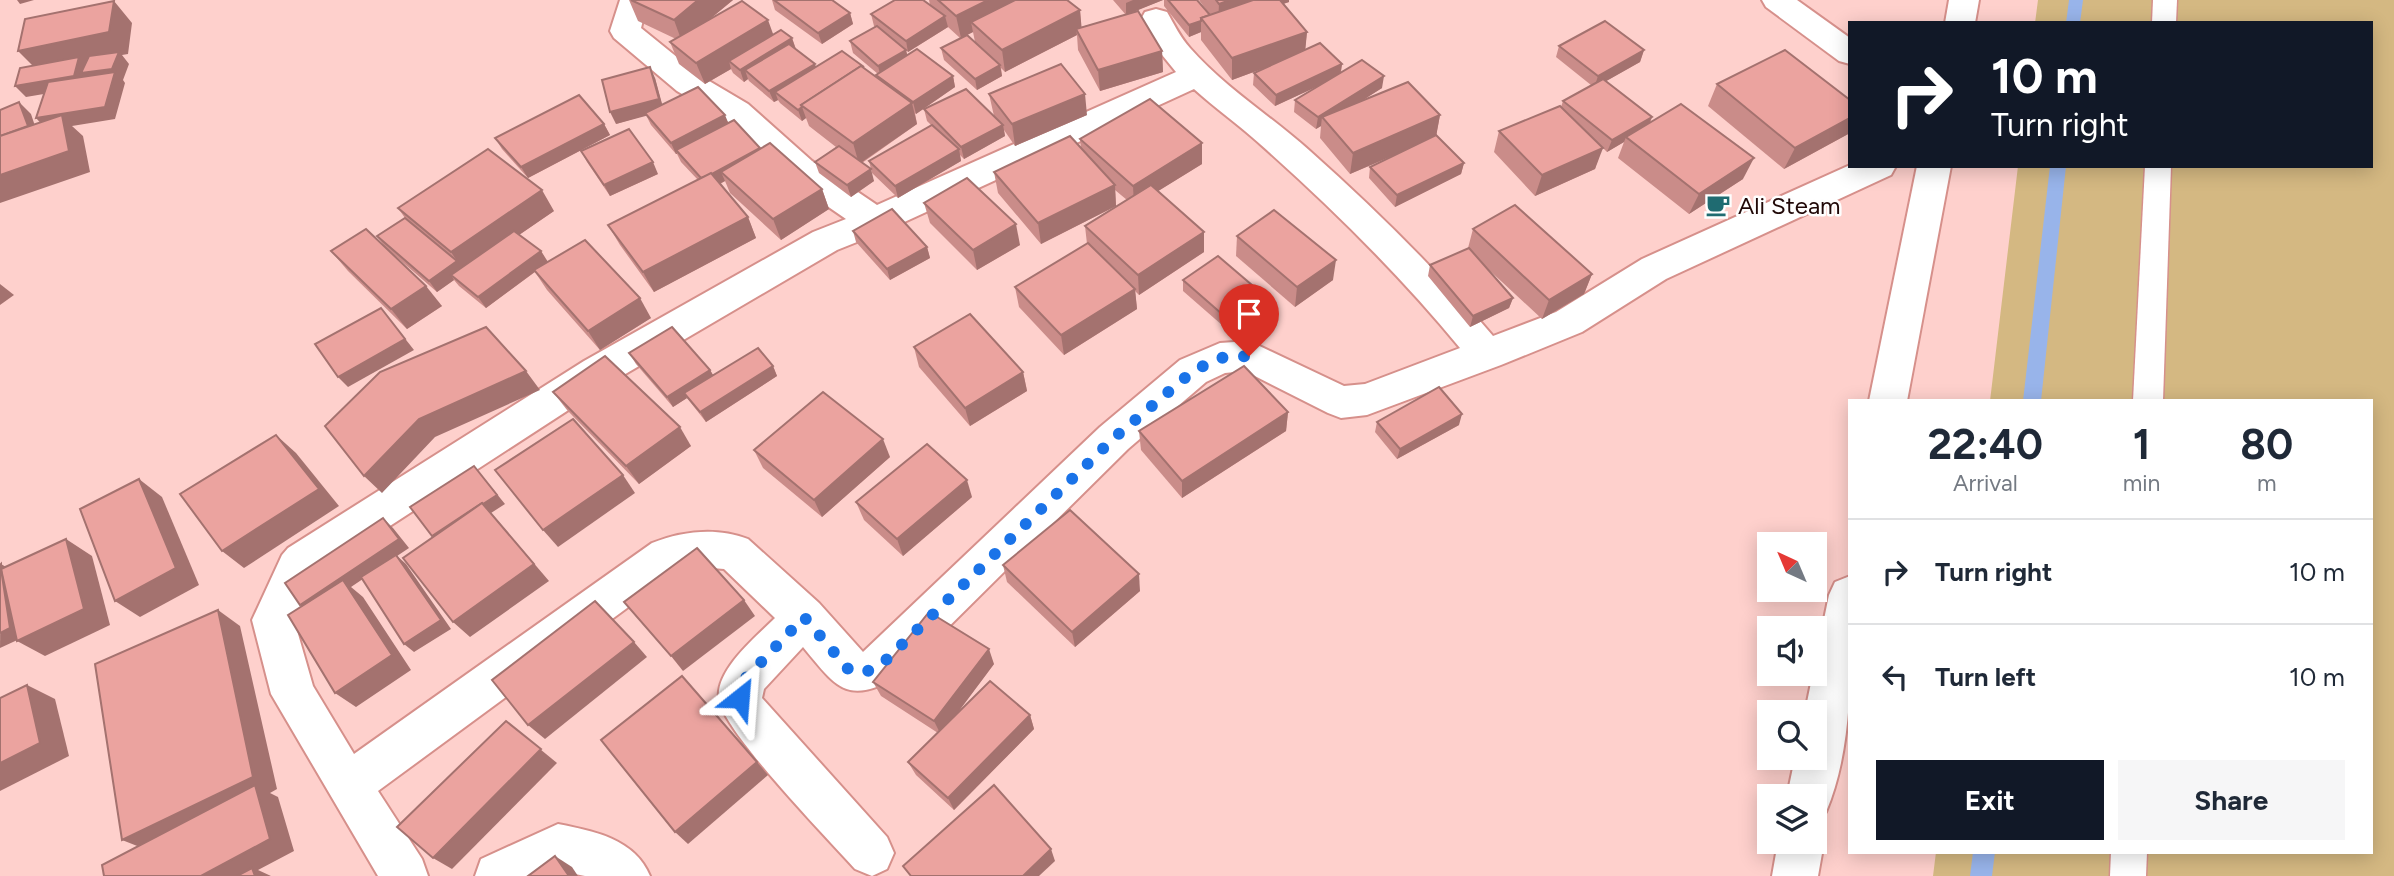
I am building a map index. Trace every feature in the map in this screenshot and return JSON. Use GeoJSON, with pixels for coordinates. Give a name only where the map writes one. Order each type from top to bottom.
{"type":"FeatureCollection","features":[{"type":"Feature","properties":{"kind":"street"},"geometry":{"type":"LineString","coordinates":[[636,0],[625,31],[688,83],[737,112],[800,170],[874,221]]}},
{"type":"Feature","properties":{"kind":"street"},"geometry":{"type":"LineString","coordinates":[[1777,0],[1848,53]]}},
{"type":"Feature","properties":{"kind":"street"},"geometry":{"type":"LineString","coordinates":[[1960,21],[1964,0]]}},
{"type":"Feature","properties":{"kind":"street"},"geometry":{"type":"LineString","coordinates":[[1156,19],[1178,55],[1271,135],[1439,296],[1488,355]]}},
{"type":"Feature","properties":{"kind":"street"},"geometry":{"type":"LineString","coordinates":[[405,876],[293,694],[273,620],[296,568],[302,561],[597,372],[825,241],[1199,74]]}},
{"type":"Feature","properties":{"kind":"street"},"geometry":{"type":"LineString","coordinates":[[348,785],[666,556],[700,549],[734,552],[804,617],[849,670],[866,672],[883,663],[1114,438],[1193,371],[1220,358],[1249,356],[1341,402],[1367,399],[1569,322],[1654,269],[1875,168]]}},
{"type":"Feature","properties":{"kind":"street"},"geometry":{"type":"LineString","coordinates":[[1888,399],[1934,168]]}},
{"type":"Feature","properties":{"kind":"street"},"geometry":{"type":"LineString","coordinates":[[1812,784],[1848,605]]}},
{"type":"Feature","properties":{"kind":"street"},"geometry":{"type":"LineString","coordinates":[[804,617],[745,679],[740,698],[747,714],[871,853]]}},
{"type":"Feature","properties":{"kind":"street"},"geometry":{"type":"LineString","coordinates":[[498,876],[558,847],[596,855],[626,876]]}},
{"type":"Feature","properties":{"kind":"street"},"geometry":{"type":"LineString","coordinates":[[1795,876],[1799,854]]}},
{"type":"Feature","properties":{"kind":"lane"},"geometry":{"type":"LineString","coordinates":[[2164,21],[2165,0]]}},
{"type":"Feature","properties":{"kind":"lane"},"geometry":{"type":"LineString","coordinates":[[2148,399],[2158,168]]}},
{"type":"Feature","properties":{"kind":"lane"},"geometry":{"type":"LineString","coordinates":[[2128,876],[2129,854]]}},
{"type":"Feature","properties":{"kind":"shaded area"},"geometry":{"type":"Polygon","coordinates":[[[2038,0],[2394,0],[2394,876],[1933,876],[1936,854],[2373,854],[2373,399],[1990,399],[2018,168],[2373,168],[2373,21],[2035,21],[2038,0]]]}},
{"type":"Feature","properties":{"kind":"building"},"geometry":{"type":"Polygon","coordinates":[[[631,0],[698,0],[674,20],[631,0]]]}},
{"type":"Feature","properties":{"kind":"building"},"geometry":{"type":"Polygon","coordinates":[[[774,0],[832,0],[850,13],[818,33],[774,0]]]}},
{"type":"Feature","properties":{"kind":"building"},"geometry":{"type":"Polygon","coordinates":[[[895,0],[923,0],[945,16],[906,41],[871,14],[895,0]]]}},
{"type":"Feature","properties":{"kind":"building"},"geometry":{"type":"Polygon","coordinates":[[[938,0],[988,0],[956,16],[938,0]]]}},
{"type":"Feature","properties":{"kind":"building"},"geometry":{"type":"Polygon","coordinates":[[[1015,0],[1067,0],[1080,10],[1002,50],[971,22],[1015,0]]]}},
{"type":"Feature","properties":{"kind":"building"},"geometry":{"type":"Polygon","coordinates":[[[1168,0],[1197,0],[1210,15],[1189,25],[1168,0]]]}},
{"type":"Feature","properties":{"kind":"building"},"geometry":{"type":"Polygon","coordinates":[[[1253,0],[1280,0],[1307,32],[1232,58],[1201,18],[1253,0]]]}},
{"type":"Feature","properties":{"kind":"building"},"geometry":{"type":"Polygon","coordinates":[[[114,1],[109,32],[18,51],[25,19],[114,1]]]}},
{"type":"Feature","properties":{"kind":"building"},"geometry":{"type":"Polygon","coordinates":[[[742,1],[768,20],[696,63],[670,42],[742,1]]]}},
{"type":"Feature","properties":{"kind":"building"},"geometry":{"type":"Polygon","coordinates":[[[1138,11],[1162,51],[1098,70],[1076,29],[1138,11]]]}},
{"type":"Feature","properties":{"kind":"building"},"geometry":{"type":"Polygon","coordinates":[[[1605,21],[1644,50],[1598,76],[1559,46],[1605,21]]]}},
{"type":"Feature","properties":{"kind":"building"},"geometry":{"type":"Polygon","coordinates":[[[877,26],[906,50],[878,66],[850,41],[877,26]]]}},
{"type":"Feature","properties":{"kind":"building"},"geometry":{"type":"Polygon","coordinates":[[[781,30],[792,38],[740,70],[729,61],[781,30]]]}},
{"type":"Feature","properties":{"kind":"building"},"geometry":{"type":"Polygon","coordinates":[[[967,35],[1000,65],[975,79],[941,48],[967,35]]]}},
{"type":"Feature","properties":{"kind":"building"},"geometry":{"type":"Polygon","coordinates":[[[1320,43],[1342,64],[1276,95],[1254,73],[1320,43]]]}},
{"type":"Feature","properties":{"kind":"building"},"geometry":{"type":"Polygon","coordinates":[[[789,44],[815,64],[769,91],[745,70],[789,44]]]}},
{"type":"Feature","properties":{"kind":"building"},"geometry":{"type":"Polygon","coordinates":[[[917,49],[953,76],[913,102],[876,75],[917,49]]]}},
{"type":"Feature","properties":{"kind":"building"},"geometry":{"type":"Polygon","coordinates":[[[1785,50],[1848,98],[1848,119],[1795,148],[1717,84],[1785,50]]]}},
{"type":"Feature","properties":{"kind":"building"},"geometry":{"type":"Polygon","coordinates":[[[842,51],[864,67],[861,66],[801,105],[798,110],[775,92],[842,51]]]}},
{"type":"Feature","properties":{"kind":"building"},"geometry":{"type":"Polygon","coordinates":[[[119,52],[112,69],[81,73],[89,56],[119,52]]]}},
{"type":"Feature","properties":{"kind":"building"},"geometry":{"type":"Polygon","coordinates":[[[79,57],[74,76],[15,86],[20,68],[79,57]]]}},
{"type":"Feature","properties":{"kind":"building"},"geometry":{"type":"Polygon","coordinates":[[[1362,60],[1384,76],[1318,117],[1295,100],[1362,60]]]}},
{"type":"Feature","properties":{"kind":"building"},"geometry":{"type":"Polygon","coordinates":[[[1061,64],[1085,94],[1012,124],[989,94],[1061,64]]]}},
{"type":"Feature","properties":{"kind":"building"},"geometry":{"type":"Polygon","coordinates":[[[861,66],[912,103],[853,143],[801,105],[861,66]]]}},
{"type":"Feature","properties":{"kind":"building"},"geometry":{"type":"Polygon","coordinates":[[[650,67],[659,99],[610,112],[602,80],[650,67]]]}},
{"type":"Feature","properties":{"kind":"building"},"geometry":{"type":"Polygon","coordinates":[[[115,72],[105,107],[36,118],[48,82],[115,72]]]}},
{"type":"Feature","properties":{"kind":"building"},"geometry":{"type":"Polygon","coordinates":[[[1603,79],[1652,117],[1612,140],[1563,101],[1603,79]]]}},
{"type":"Feature","properties":{"kind":"building"},"geometry":{"type":"Polygon","coordinates":[[[1408,82],[1440,115],[1353,153],[1322,117],[1408,82]]]}},
{"type":"Feature","properties":{"kind":"building"},"geometry":{"type":"Polygon","coordinates":[[[698,87],[725,115],[671,143],[645,113],[698,87]]]}},
{"type":"Feature","properties":{"kind":"building"},"geometry":{"type":"Polygon","coordinates":[[[966,89],[1003,125],[961,147],[924,109],[966,89]]]}},
{"type":"Feature","properties":{"kind":"building"},"geometry":{"type":"Polygon","coordinates":[[[579,95],[604,124],[521,167],[495,138],[579,95]]]}},
{"type":"Feature","properties":{"kind":"building"},"geometry":{"type":"Polygon","coordinates":[[[1150,99],[1202,143],[1133,186],[1080,139],[1150,99]]]}},
{"type":"Feature","properties":{"kind":"building"},"geometry":{"type":"Polygon","coordinates":[[[19,102],[28,126],[0,136],[0,110],[19,102]]]}},
{"type":"Feature","properties":{"kind":"building"},"geometry":{"type":"Polygon","coordinates":[[[1681,104],[1754,158],[1699,194],[1626,137],[1681,104]]]}},
{"type":"Feature","properties":{"kind":"building"},"geometry":{"type":"Polygon","coordinates":[[[1560,106],[1603,148],[1542,175],[1499,131],[1560,106]]]}},
{"type":"Feature","properties":{"kind":"building"},"geometry":{"type":"Polygon","coordinates":[[[62,115],[69,151],[0,175],[0,136],[62,115]]]}},
{"type":"Feature","properties":{"kind":"building"},"geometry":{"type":"Polygon","coordinates":[[[734,120],[760,148],[701,178],[676,150],[734,120]]]}},
{"type":"Feature","properties":{"kind":"building"},"geometry":{"type":"Polygon","coordinates":[[[932,125],[959,149],[895,186],[869,161],[932,125]]]}},
{"type":"Feature","properties":{"kind":"building"},"geometry":{"type":"Polygon","coordinates":[[[629,129],[653,162],[604,185],[581,151],[629,129]]]}},
{"type":"Feature","properties":{"kind":"building"},"geometry":{"type":"Polygon","coordinates":[[[1436,135],[1464,163],[1397,195],[1370,167],[1436,135]]]}},
{"type":"Feature","properties":{"kind":"building"},"geometry":{"type":"Polygon","coordinates":[[[1070,136],[1115,185],[1038,223],[994,172],[1070,136]]]}},
{"type":"Feature","properties":{"kind":"building"},"geometry":{"type":"Polygon","coordinates":[[[770,143],[822,189],[773,219],[721,172],[770,143]]]}},
{"type":"Feature","properties":{"kind":"building"},"geometry":{"type":"Polygon","coordinates":[[[839,146],[871,169],[847,185],[815,162],[839,146]]]}},
{"type":"Feature","properties":{"kind":"building"},"geometry":{"type":"Polygon","coordinates":[[[488,149],[542,190],[451,252],[398,208],[488,149]]]}},
{"type":"Feature","properties":{"kind":"building"},"geometry":{"type":"Polygon","coordinates":[[[711,173],[748,217],[643,272],[608,225],[711,173]]]}},
{"type":"Feature","properties":{"kind":"building"},"geometry":{"type":"Polygon","coordinates":[[[967,178],[1016,224],[973,250],[924,203],[967,178]]]}},
{"type":"Feature","properties":{"kind":"building"},"geometry":{"type":"Polygon","coordinates":[[[1151,185],[1204,232],[1138,275],[1085,226],[1151,185]]]}},
{"type":"Feature","properties":{"kind":"building"},"geometry":{"type":"Polygon","coordinates":[[[1515,205],[1592,274],[1549,300],[1473,229],[1515,205]]]}},
{"type":"Feature","properties":{"kind":"building"},"geometry":{"type":"Polygon","coordinates":[[[892,209],[927,247],[887,269],[853,231],[892,209]]]}},
{"type":"Feature","properties":{"kind":"building"},"geometry":{"type":"Polygon","coordinates":[[[1274,210],[1336,260],[1297,287],[1237,236],[1274,210]]]}},
{"type":"Feature","properties":{"kind":"building"},"geometry":{"type":"Polygon","coordinates":[[[405,218],[457,261],[429,281],[377,236],[405,218]]]}},
{"type":"Feature","properties":{"kind":"building"},"geometry":{"type":"Polygon","coordinates":[[[366,229],[426,286],[391,309],[331,251],[366,229]]]}},
{"type":"Feature","properties":{"kind":"building"},"geometry":{"type":"Polygon","coordinates":[[[514,231],[541,251],[478,297],[451,275],[514,231]]]}},
{"type":"Feature","properties":{"kind":"building"},"geometry":{"type":"Polygon","coordinates":[[[585,240],[640,298],[588,331],[534,270],[585,240]]]}},
{"type":"Feature","properties":{"kind":"building"},"geometry":{"type":"Polygon","coordinates":[[[1088,243],[1135,289],[1061,335],[1015,287],[1088,243]]]}},
{"type":"Feature","properties":{"kind":"building"},"geometry":{"type":"Polygon","coordinates":[[[1469,248],[1513,298],[1473,316],[1430,265],[1469,248]]]}},
{"type":"Feature","properties":{"kind":"building"},"geometry":{"type":"Polygon","coordinates":[[[1218,256],[1273,303],[1238,328],[1183,280],[1218,256]]]}},
{"type":"Feature","properties":{"kind":"building"},"geometry":{"type":"Polygon","coordinates":[[[381,308],[405,339],[338,377],[315,344],[381,308]]]}},
{"type":"Feature","properties":{"kind":"building"},"geometry":{"type":"Polygon","coordinates":[[[970,314],[1023,372],[965,408],[914,347],[970,314]]]}},
{"type":"Feature","properties":{"kind":"building"},"geometry":{"type":"Polygon","coordinates":[[[486,327],[526,371],[419,419],[364,476],[325,426],[380,372],[486,327]]]}},
{"type":"Feature","properties":{"kind":"building"},"geometry":{"type":"Polygon","coordinates":[[[672,327],[710,370],[667,397],[629,353],[672,327]]]}},
{"type":"Feature","properties":{"kind":"building"},"geometry":{"type":"Polygon","coordinates":[[[758,348],[773,366],[700,412],[684,393],[758,348]]]}},
{"type":"Feature","properties":{"kind":"building"},"geometry":{"type":"Polygon","coordinates":[[[605,356],[680,427],[626,466],[553,392],[605,356]]]}},
{"type":"Feature","properties":{"kind":"building"},"geometry":{"type":"Polygon","coordinates":[[[1244,366],[1288,412],[1182,481],[1139,431],[1244,366]]]}},
{"type":"Feature","properties":{"kind":"building"},"geometry":{"type":"Polygon","coordinates":[[[1439,387],[1462,414],[1400,449],[1377,422],[1439,387]]]}},
{"type":"Feature","properties":{"kind":"building"},"geometry":{"type":"Polygon","coordinates":[[[823,392],[883,439],[814,500],[754,450],[823,392]]]}},
{"type":"Feature","properties":{"kind":"building"},"geometry":{"type":"Polygon","coordinates":[[[573,419],[623,475],[543,530],[495,470],[573,419]]]}},
{"type":"Feature","properties":{"kind":"building"},"geometry":{"type":"Polygon","coordinates":[[[276,435],[319,489],[222,551],[180,494],[276,435]]]}},
{"type":"Feature","properties":{"kind":"building"},"geometry":{"type":"Polygon","coordinates":[[[927,444],[967,480],[897,539],[856,502],[927,444]]]}},
{"type":"Feature","properties":{"kind":"building"},"geometry":{"type":"Polygon","coordinates":[[[474,466],[497,495],[432,536],[410,507],[474,466]]]}},
{"type":"Feature","properties":{"kind":"building"},"geometry":{"type":"Polygon","coordinates":[[[139,479],[176,568],[115,601],[80,509],[139,479]]]}},
{"type":"Feature","properties":{"kind":"building"},"geometry":{"type":"Polygon","coordinates":[[[482,503],[534,564],[453,622],[403,558],[482,503]]]}},
{"type":"Feature","properties":{"kind":"building"},"geometry":{"type":"Polygon","coordinates":[[[1070,510],[1139,574],[1072,632],[1003,565],[1070,510]]]}},
{"type":"Feature","properties":{"kind":"building"},"geometry":{"type":"Polygon","coordinates":[[[383,518],[399,539],[300,605],[285,583],[383,518]]]}},
{"type":"Feature","properties":{"kind":"building"},"geometry":{"type":"Polygon","coordinates":[[[66,539],[84,609],[17,641],[1,569],[66,539]]]}},
{"type":"Feature","properties":{"kind":"building"},"geometry":{"type":"Polygon","coordinates":[[[697,548],[744,600],[671,656],[624,602],[697,548]]]}},
{"type":"Feature","properties":{"kind":"building"},"geometry":{"type":"Polygon","coordinates":[[[396,555],[441,620],[404,644],[361,577],[396,555]]]}},
{"type":"Feature","properties":{"kind":"building"},"geometry":{"type":"Polygon","coordinates":[[[0,565],[10,628],[0,633],[0,565]]]}},
{"type":"Feature","properties":{"kind":"building"},"geometry":{"type":"Polygon","coordinates":[[[343,580],[392,655],[335,693],[288,615],[343,580]]]}},
{"type":"Feature","properties":{"kind":"building"},"geometry":{"type":"Polygon","coordinates":[[[595,601],[634,642],[528,725],[492,680],[595,601]]]}},
{"type":"Feature","properties":{"kind":"building"},"geometry":{"type":"Polygon","coordinates":[[[218,610],[253,777],[122,840],[95,664],[218,610]]]}},
{"type":"Feature","properties":{"kind":"building"},"geometry":{"type":"Polygon","coordinates":[[[929,612],[989,649],[934,721],[873,682],[929,612]]]}},
{"type":"Feature","properties":{"kind":"building"},"geometry":{"type":"Polygon","coordinates":[[[682,676],[757,762],[675,832],[601,740],[682,676]]]}},
{"type":"Feature","properties":{"kind":"building"},"geometry":{"type":"Polygon","coordinates":[[[990,681],[1030,715],[948,798],[908,762],[990,681]]]}},
{"type":"Feature","properties":{"kind":"building"},"geometry":{"type":"Polygon","coordinates":[[[27,685],[40,743],[0,763],[0,698],[27,685]]]}},
{"type":"Feature","properties":{"kind":"building"},"geometry":{"type":"Polygon","coordinates":[[[506,721],[541,749],[433,858],[397,827],[506,721]]]}},
{"type":"Feature","properties":{"kind":"building"},"geometry":{"type":"Polygon","coordinates":[[[255,785],[270,839],[201,876],[104,876],[102,865],[255,785]]]}},
{"type":"Feature","properties":{"kind":"building"},"geometry":{"type":"Polygon","coordinates":[[[994,785],[1051,849],[1023,876],[911,876],[903,866],[994,785]]]}},
{"type":"Feature","properties":{"kind":"building"},"geometry":{"type":"Polygon","coordinates":[[[555,856],[569,876],[528,876],[555,856]]]}},
{"type":"Feature","properties":{"kind":"building"},"geometry":{"type":"Polygon","coordinates":[[[252,868],[255,876],[237,876],[252,868]]]}},
{"type":"Feature","properties":{"kind":"waterway"},"geometry":{"type":"LineString","coordinates":[[2073,21],[2076,0]]}},
{"type":"Feature","properties":{"kind":"waterway"},"geometry":{"type":"LineString","coordinates":[[2032,399],[2058,168]]}},
{"type":"Feature","properties":{"kind":"waterway"},"geometry":{"type":"LineString","coordinates":[[1981,876],[1984,854]]}},
{"type":"Feature","properties":{"kind":"place","name":"Ali Steam"},"geometry":{"type":"Point","coordinates":[1718,205]}},
{"type":"Feature","properties":{"kind":"route"},"geometry":{"type":"LineString","coordinates":[[740,698],[745,679],[804,617],[849,670],[866,672],[883,663],[1114,438],[1193,371],[1220,358],[1249,356]]}}]}
